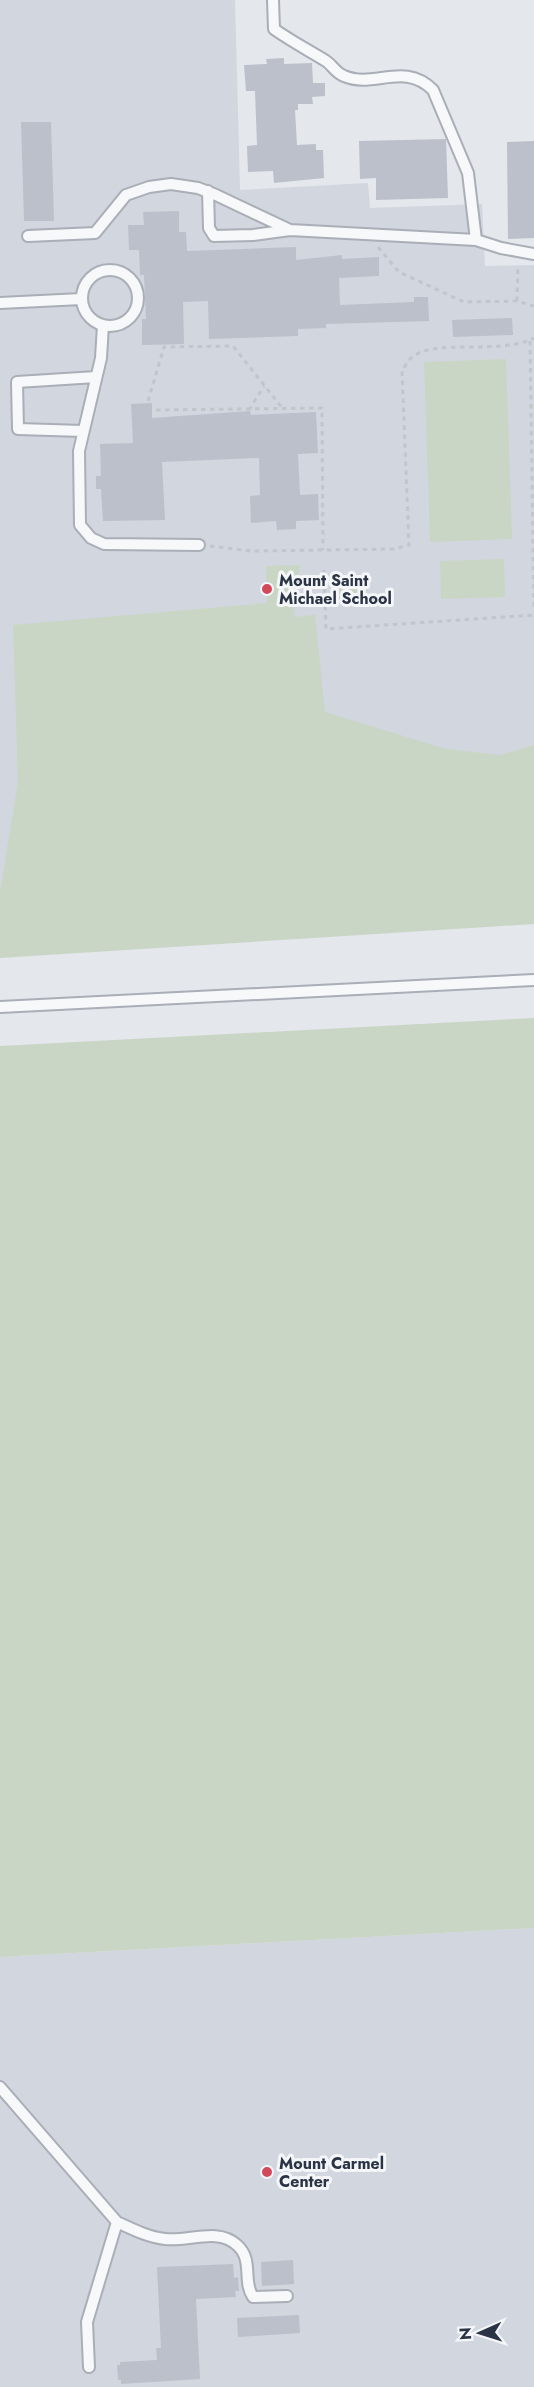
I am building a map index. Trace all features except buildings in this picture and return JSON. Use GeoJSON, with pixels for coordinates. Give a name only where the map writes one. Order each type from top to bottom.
{"type":"FeatureCollection","features":[{"type":"Feature","properties":{"kind":"lane"},"geometry":{"type":"LineString","coordinates":[[273,0],[274,29],[306,52],[328,63],[343,76],[358,80],[403,75],[424,81],[433,90],[457,142],[468,173],[476,240]]}},
{"type":"Feature","properties":{"kind":"lane"},"geometry":{"type":"LineString","coordinates":[[28,236],[95,233],[126,195],[149,187],[178,184],[207,191],[291,230]]}},
{"type":"Feature","properties":{"kind":"lane"},"geometry":{"type":"LineString","coordinates":[[207,191],[209,228],[214,236],[253,235],[291,230],[476,240],[534,254]]}},
{"type":"Feature","properties":{"kind":"lane"},"geometry":{"type":"LineString","coordinates":[[102,270],[121,271],[129,277],[138,294],[134,312],[120,324],[103,325],[88,316],[81,299],[86,281],[102,270]]}},
{"type":"Feature","properties":{"kind":"lane"},"geometry":{"type":"LineString","coordinates":[[0,303],[81,299]]}},
{"type":"Feature","properties":{"kind":"lane"},"geometry":{"type":"LineString","coordinates":[[103,325],[96,377],[79,451],[80,525],[91,537],[104,544],[200,545]]}},
{"type":"Feature","properties":{"kind":"lane"},"geometry":{"type":"LineString","coordinates":[[83,431],[18,429],[16,382],[96,377]]}},
{"type":"Feature","properties":{"kind":"lane"},"geometry":{"type":"LineString","coordinates":[[0,1007],[534,980]]}},
{"type":"Feature","properties":{"kind":"lane"},"geometry":{"type":"LineString","coordinates":[[0,2087],[117,2222],[166,2239],[223,2237],[237,2245],[248,2260],[249,2291],[253,2296],[286,2296]]}},
{"type":"Feature","properties":{"kind":"lane"},"geometry":{"type":"LineString","coordinates":[[89,2367],[87,2322],[117,2222]]}},
{"type":"Feature","properties":{"kind":"path"},"geometry":{"type":"LineString","coordinates":[[369,236],[399,272],[464,302],[517,301],[534,306]]}},
{"type":"Feature","properties":{"kind":"path"},"geometry":{"type":"LineString","coordinates":[[517,301],[519,252]]}},
{"type":"Feature","properties":{"kind":"path"},"geometry":{"type":"LineString","coordinates":[[200,545],[252,551],[394,549],[409,545],[402,371],[410,358],[438,348],[469,349],[515,345],[532,340],[534,613],[326,629],[324,570]]}},
{"type":"Feature","properties":{"kind":"path"},"geometry":{"type":"LineString","coordinates":[[148,401],[164,347],[233,346],[283,409]]}},
{"type":"Feature","properties":{"kind":"path"},"geometry":{"type":"LineString","coordinates":[[249,410],[265,386]]}},
{"type":"Feature","properties":{"kind":"path"},"geometry":{"type":"LineString","coordinates":[[156,410],[322,408],[323,550]]}},
{"type":"Feature","properties":{"kind":"shaded area","name":"Mount Saint Michael School"},"geometry":{"type":"Polygon","coordinates":[[[0,0],[235,0],[240,190],[368,183],[370,208],[482,204],[485,266],[534,265],[534,912],[0,932],[0,0]]]}},
{"type":"Feature","properties":{"kind":"shaded area","name":"Mount Carmel Center"},"geometry":{"type":"Polygon","coordinates":[[[534,1928],[534,2387],[0,2387],[0,1957],[534,1928]]]}},
{"type":"Feature","properties":{"kind":"green space"},"geometry":{"type":"Polygon","coordinates":[[[506,359],[512,539],[430,542],[424,362],[506,359]]]}},
{"type":"Feature","properties":{"kind":"green space"},"geometry":{"type":"Polygon","coordinates":[[[504,559],[505,597],[441,599],[440,561],[504,559]]]}},
{"type":"Feature","properties":{"kind":"green space"},"geometry":{"type":"Polygon","coordinates":[[[300,565],[294,617],[315,615],[325,712],[446,749],[500,755],[534,745],[534,924],[0,958],[0,892],[18,781],[13,625],[267,603],[266,566],[300,565]]]}},
{"type":"Feature","properties":{"kind":"green space"},"geometry":{"type":"Polygon","coordinates":[[[356,579],[364,579],[369,583],[367,592],[361,598],[353,603],[344,604],[332,596],[332,588],[356,579]]]}},
{"type":"Feature","properties":{"kind":"green space"},"geometry":{"type":"Polygon","coordinates":[[[534,1018],[534,1928],[0,1957],[0,1046],[534,1018]]]}},
{"type":"Feature","properties":{"kind":"place","name":"Mount Saint Michael School"},"geometry":{"type":"Point","coordinates":[267,589]}},
{"type":"Feature","properties":{"kind":"place","name":"Mount Carmel Center"},"geometry":{"type":"Point","coordinates":[267,2172]}}]}
